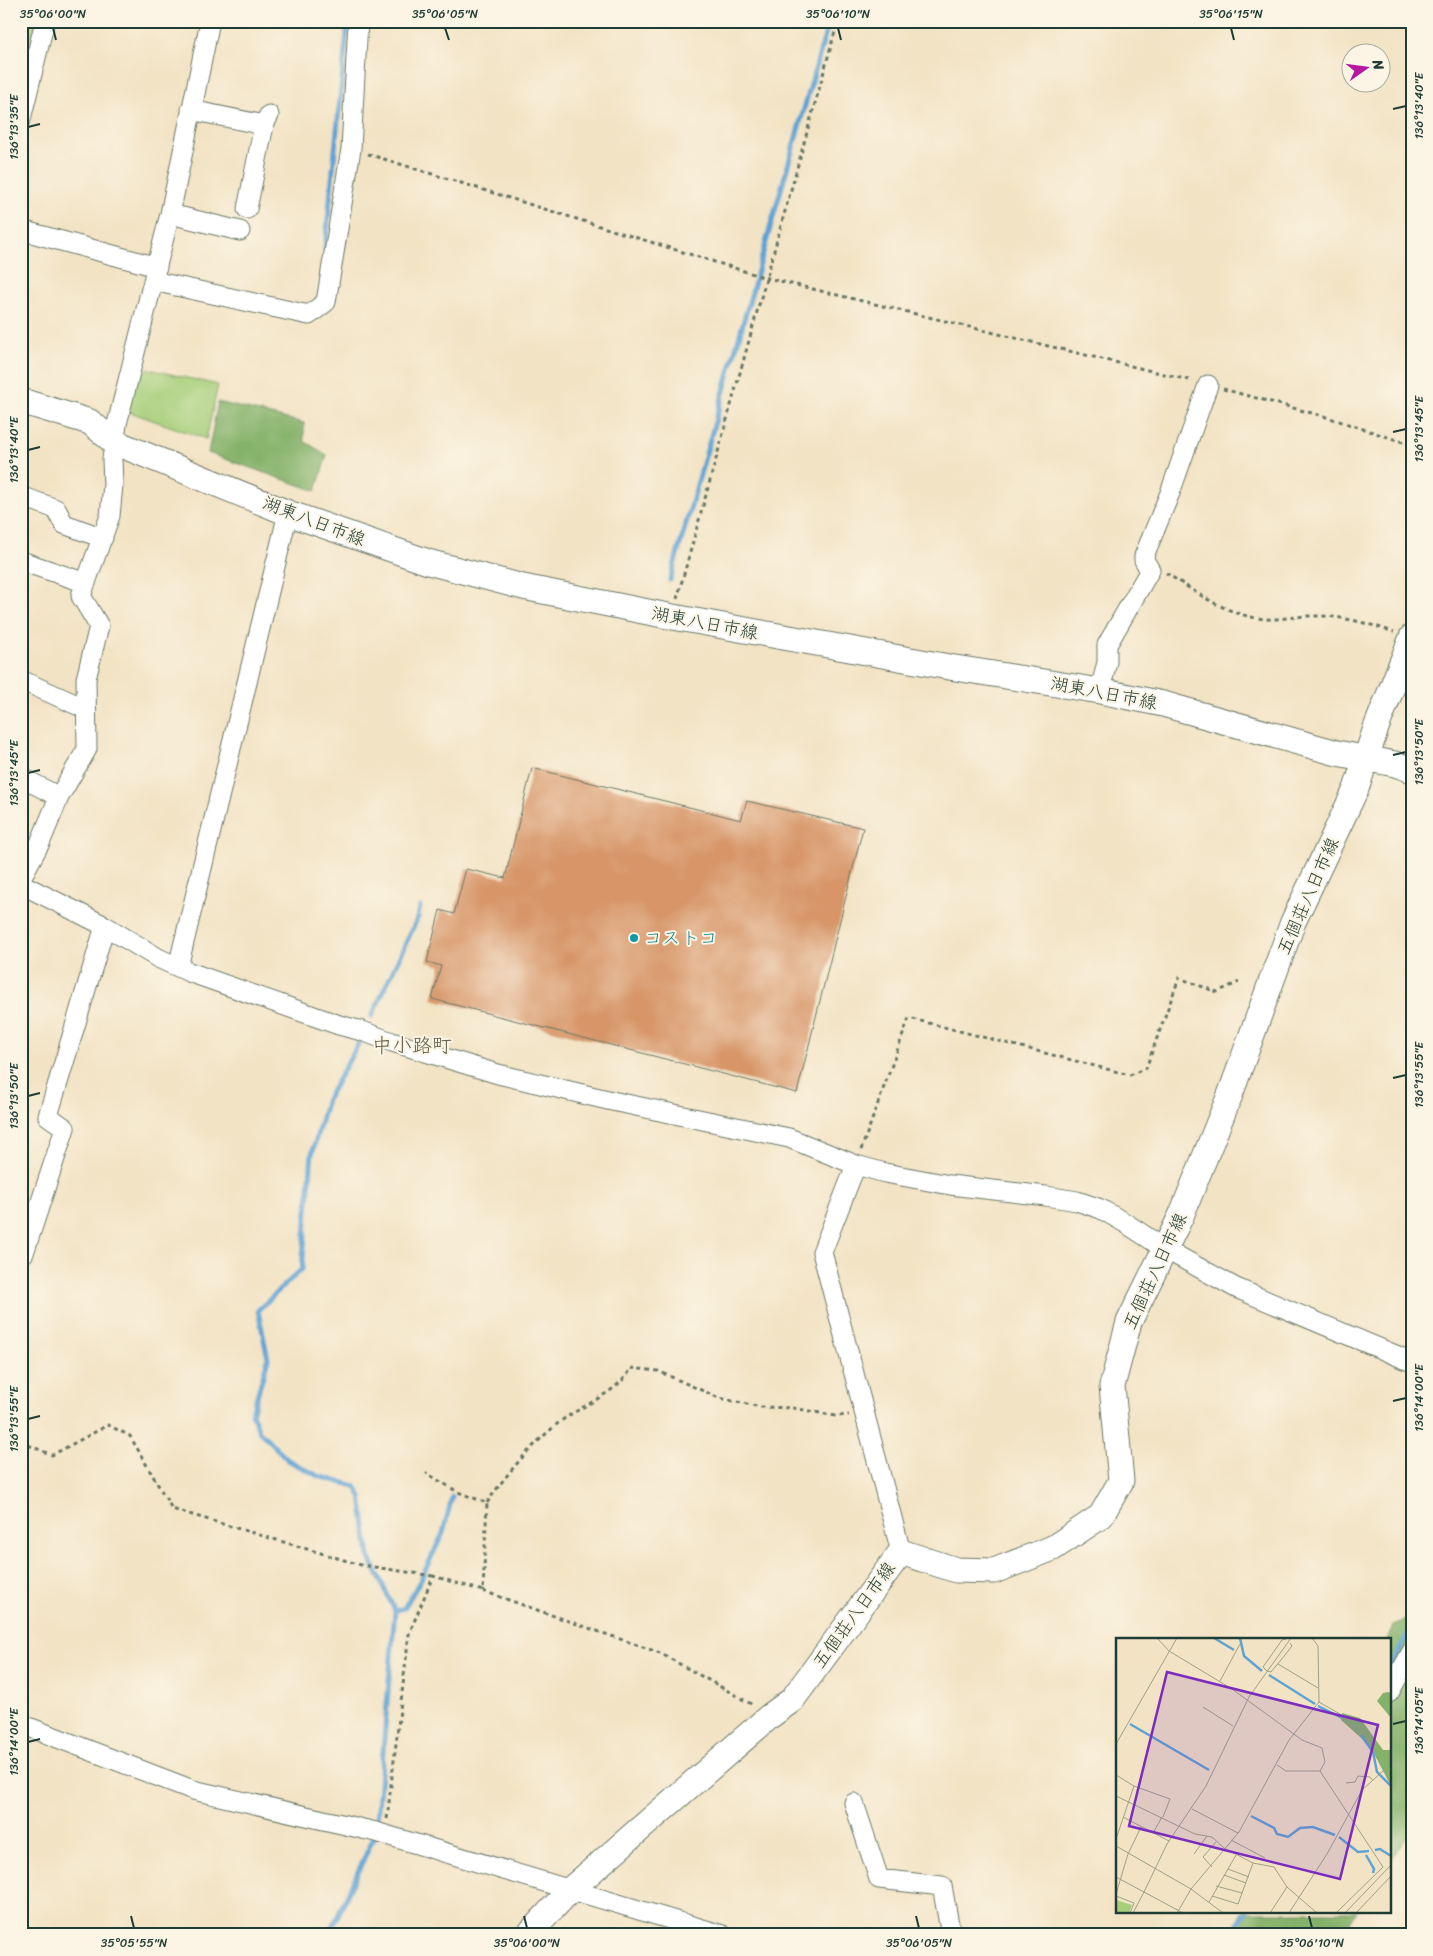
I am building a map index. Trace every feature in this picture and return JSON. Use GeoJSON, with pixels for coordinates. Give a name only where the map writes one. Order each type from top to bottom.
{"type":"FeatureCollection","features":[{"type":"Feature","properties":{"kind":"main road","name":"湖東八日市線"},"geometry":{"type":"LineString","coordinates":[[21,401],[90,422],[114,442],[288,513],[428,562],[523,587],[672,617],[939,665],[1100,691],[1163,704],[1328,750],[1395,764],[1412,770]]}},
{"type":"Feature","properties":{"kind":"main road","name":"五個荘八日市線"},"geometry":{"type":"LineString","coordinates":[[528,1935],[571,1889],[770,1716],[792,1700],[901,1552],[956,1570],[994,1571],[1053,1548],[1101,1516],[1121,1481],[1112,1386],[1129,1322],[1182,1216],[1294,922],[1356,788],[1376,728],[1412,637]]}},
{"type":"Feature","properties":{"kind":"street"},"geometry":{"type":"LineString","coordinates":[[22,110],[45,21]]}},
{"type":"Feature","properties":{"kind":"street"},"geometry":{"type":"LineString","coordinates":[[21,878],[40,843],[59,797],[87,749],[86,679],[99,626],[81,596],[110,516],[113,485],[112,460],[117,424],[170,214],[210,21]]}},
{"type":"Feature","properties":{"kind":"street"},"geometry":{"type":"LineString","coordinates":[[21,230],[155,274],[309,315],[326,302],[351,149],[358,21]]}},
{"type":"Feature","properties":{"kind":"street"},"geometry":{"type":"LineString","coordinates":[[191,110],[266,120],[247,209]]}},
{"type":"Feature","properties":{"kind":"street"},"geometry":{"type":"LineString","coordinates":[[170,214],[240,231]]}},
{"type":"Feature","properties":{"kind":"street"},"geometry":{"type":"LineString","coordinates":[[1100,691],[1107,662],[1107,645],[1150,570],[1144,560],[1208,385]]}},
{"type":"Feature","properties":{"kind":"street"},"geometry":{"type":"LineString","coordinates":[[21,496],[56,509],[64,524],[103,538]]}},
{"type":"Feature","properties":{"kind":"street"},"geometry":{"type":"LineString","coordinates":[[178,967],[288,513]]}},
{"type":"Feature","properties":{"kind":"street"},"geometry":{"type":"LineString","coordinates":[[21,561],[86,583]]}},
{"type":"Feature","properties":{"kind":"street"},"geometry":{"type":"LineString","coordinates":[[21,680],[86,708]]}},
{"type":"Feature","properties":{"kind":"street"},"geometry":{"type":"LineString","coordinates":[[21,777],[59,797]]}},
{"type":"Feature","properties":{"kind":"street"},"geometry":{"type":"LineString","coordinates":[[21,884],[105,926],[158,958],[178,967],[339,1026],[362,1031],[498,1074],[612,1101],[789,1138],[858,1158],[915,1180],[1046,1196],[1101,1209],[1165,1249],[1236,1288],[1412,1362]]}},
{"type":"Feature","properties":{"kind":"street"},"geometry":{"type":"LineString","coordinates":[[24,1253],[66,1128],[48,1116],[105,926]]}},
{"type":"Feature","properties":{"kind":"street"},"geometry":{"type":"LineString","coordinates":[[858,1158],[822,1252],[901,1552]]}},
{"type":"Feature","properties":{"kind":"street"},"geometry":{"type":"LineString","coordinates":[[1390,1691],[1412,1651]]}},
{"type":"Feature","properties":{"kind":"street"},"geometry":{"type":"LineString","coordinates":[[21,1724],[193,1790],[385,1834],[723,1935]]}},
{"type":"Feature","properties":{"kind":"street"},"geometry":{"type":"LineString","coordinates":[[854,1803],[879,1879],[942,1886],[951,1935]]}},
{"type":"Feature","properties":{"kind":"path"},"geometry":{"type":"LineString","coordinates":[[672,617],[764,277],[838,21]]}},
{"type":"Feature","properties":{"kind":"path"},"geometry":{"type":"LineString","coordinates":[[351,149],[753,274],[1208,385],[1330,418],[1412,445]]}},
{"type":"Feature","properties":{"kind":"path"},"geometry":{"type":"LineString","coordinates":[[1144,560],[1207,599],[1232,612],[1265,619],[1312,616],[1352,619],[1412,637]]}},
{"type":"Feature","properties":{"kind":"path"},"geometry":{"type":"LineString","coordinates":[[858,1158],[909,1018],[1130,1075],[1146,1068],[1179,978],[1217,992],[1239,982]]}},
{"type":"Feature","properties":{"kind":"path"},"geometry":{"type":"LineString","coordinates":[[483,1591],[487,1503],[539,1440],[558,1423],[609,1390],[628,1375],[631,1368],[658,1371],[719,1398],[761,1407],[793,1408],[836,1416],[865,1413]]}},
{"type":"Feature","properties":{"kind":"path"},"geometry":{"type":"LineString","coordinates":[[21,1442],[52,1456],[108,1425],[130,1436],[172,1509],[362,1565],[433,1576],[483,1591],[660,1653],[770,1716]]}},
{"type":"Feature","properties":{"kind":"path"},"geometry":{"type":"LineString","coordinates":[[426,1473],[458,1492],[487,1503]]}},
{"type":"Feature","properties":{"kind":"path"},"geometry":{"type":"LineString","coordinates":[[385,1834],[409,1634],[433,1576]]}},
{"type":"Feature","properties":{"kind":"green space"},"geometry":{"type":"Polygon","coordinates":[[[21,21],[41,21],[35,46],[21,45],[21,21]]]}},
{"type":"Feature","properties":{"kind":"green space"},"geometry":{"type":"Polygon","coordinates":[[[136,366],[218,385],[206,439],[124,410],[136,366]]]}},
{"type":"Feature","properties":{"kind":"green space"},"geometry":{"type":"Polygon","coordinates":[[[218,402],[304,423],[304,441],[327,455],[316,491],[208,453],[218,402]]]}},
{"type":"Feature","properties":{"kind":"green space"},"geometry":{"type":"Polygon","coordinates":[[[1412,1618],[1412,1830],[1390,1862],[1390,1638],[1388,1638],[1393,1625],[1412,1618]]]}},
{"type":"Feature","properties":{"kind":"green space"},"geometry":{"type":"Polygon","coordinates":[[[1241,1914],[1355,1914],[1341,1935],[1230,1935],[1241,1914]]]}},
{"type":"Feature","properties":{"kind":"building","name":"コストコ"},"geometry":{"type":"Polygon","coordinates":[[[532,768],[741,820],[747,801],[863,828],[797,1093],[432,999],[441,966],[427,962],[440,910],[454,914],[466,869],[505,878],[532,768]]]}},
{"type":"Feature","properties":{"kind":"waterway"},"geometry":{"type":"LineString","coordinates":[[325,249],[348,21]]}},
{"type":"Feature","properties":{"kind":"waterway"},"geometry":{"type":"LineString","coordinates":[[670,580],[829,21]]}},
{"type":"Feature","properties":{"kind":"waterway"},"geometry":{"type":"LineString","coordinates":[[372,1016],[418,917],[420,907]]}},
{"type":"Feature","properties":{"kind":"waterway"},"geometry":{"type":"LineString","coordinates":[[329,1935],[376,1832],[395,1611],[369,1556],[361,1496],[355,1486],[318,1476],[288,1460],[259,1431],[252,1413],[268,1359],[258,1310],[302,1269],[312,1154],[327,1099],[360,1041]]}},
{"type":"Feature","properties":{"kind":"waterway"},"geometry":{"type":"LineString","coordinates":[[395,1611],[404,1608],[420,1581],[443,1533],[452,1497]]}},
{"type":"Feature","properties":{"kind":"waterway"},"geometry":{"type":"LineString","coordinates":[[1390,1669],[1412,1625]]}},
{"type":"Feature","properties":{"kind":"waterway"},"geometry":{"type":"LineString","coordinates":[[1227,1935],[1245,1914]]}},
{"type":"Feature","properties":{"kind":"place","name":"コストコ"},"geometry":{"type":"Point","coordinates":[634,938]}},
{"type":"Feature","properties":{"kind":"district","name":"中小路町"},"geometry":{"type":"Point","coordinates":[412,1045]}}]}
